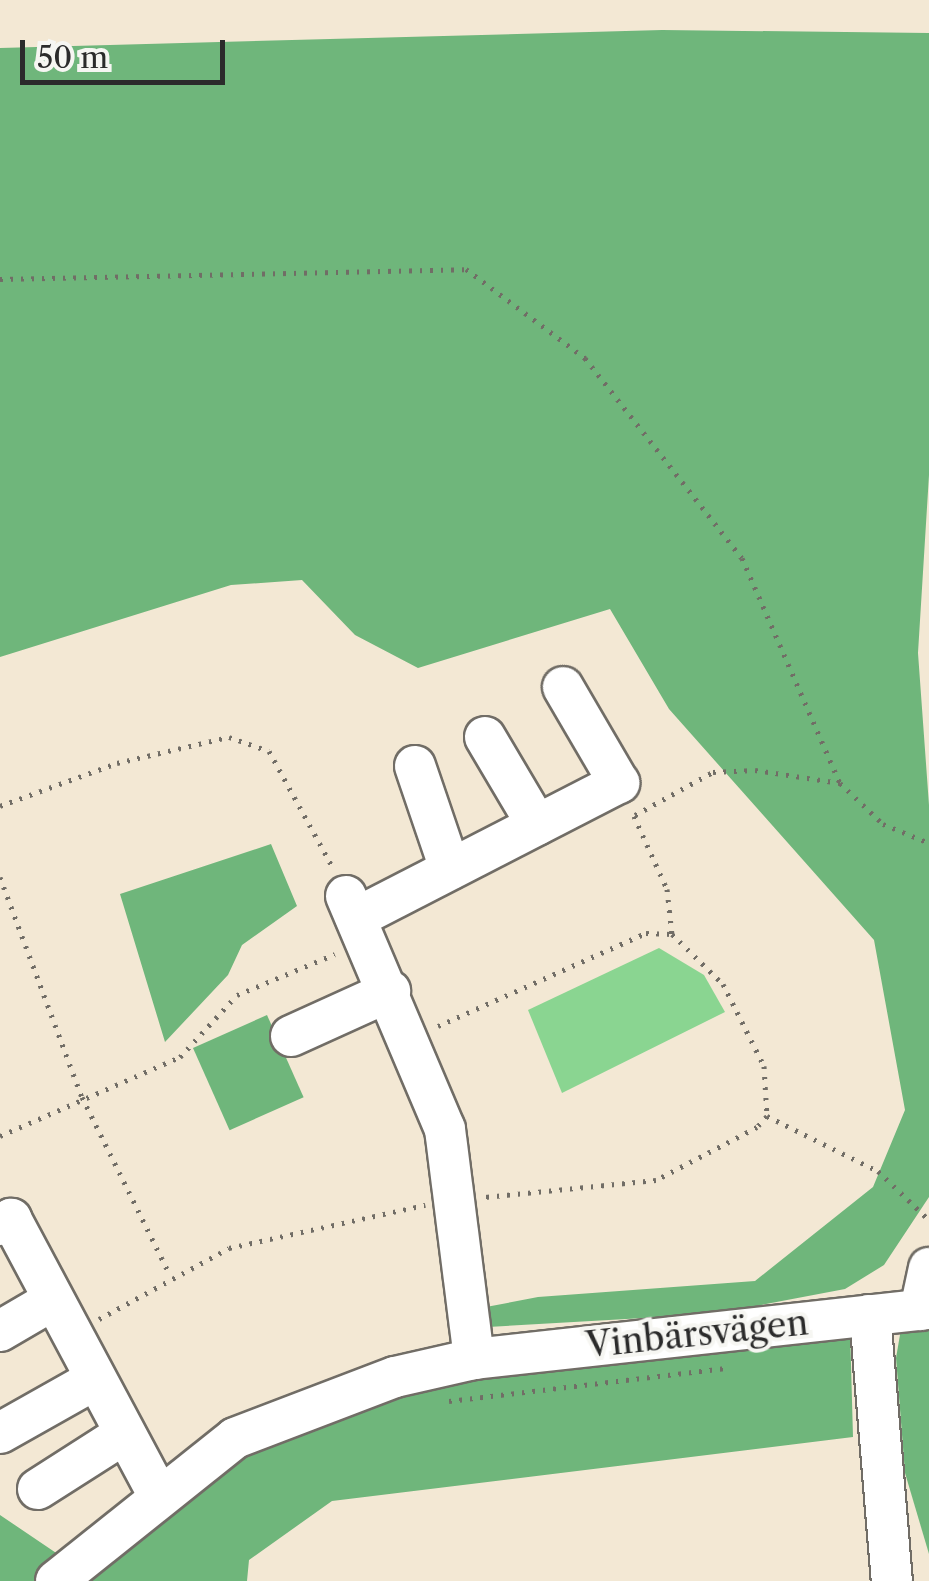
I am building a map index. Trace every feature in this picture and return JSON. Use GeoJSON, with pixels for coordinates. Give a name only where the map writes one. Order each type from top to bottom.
{"type":"FeatureCollection","features":[{"type":"Feature","properties":{"kind":"street"},"geometry":{"type":"LineString","coordinates":[[474,1359],[445,1129],[411,1038],[356,918],[619,783],[563,688]]}},
{"type":"Feature","properties":{"kind":"street"},"geometry":{"type":"LineString","coordinates":[[485,736],[538,825]]}},
{"type":"Feature","properties":{"kind":"street"},"geometry":{"type":"LineString","coordinates":[[415,766],[450,869]]}},
{"type":"Feature","properties":{"kind":"street"},"geometry":{"type":"LineString","coordinates":[[291,1036],[390,991]]}},
{"type":"Feature","properties":{"kind":"street"},"geometry":{"type":"LineString","coordinates":[[6,1222],[157,1492]]}},
{"type":"Feature","properties":{"kind":"street","name":"Vinbärsvägen"},"geometry":{"type":"LineString","coordinates":[[56,1581],[157,1492],[235,1438],[395,1377],[474,1359],[924,1310],[929,1268]]}},
{"type":"Feature","properties":{"kind":"street"},"geometry":{"type":"LineString","coordinates":[[0,1331],[53,1300]]}},
{"type":"Feature","properties":{"kind":"street"},"geometry":{"type":"LineString","coordinates":[[870,1314],[892,1581]]}},
{"type":"Feature","properties":{"kind":"street"},"geometry":{"type":"LineString","coordinates":[[0,1434],[94,1380]]}},
{"type":"Feature","properties":{"kind":"street"},"geometry":{"type":"LineString","coordinates":[[38,1490],[124,1434]]}},
{"type":"Feature","properties":{"kind":"path"},"geometry":{"type":"LineString","coordinates":[[0,280],[466,269],[586,358],[742,558],[840,782],[883,824],[929,843]]}},
{"type":"Feature","properties":{"kind":"path"},"geometry":{"type":"LineString","coordinates":[[0,806],[165,751],[229,737],[254,742],[288,775],[356,918],[237,995],[180,1057],[0,1136]]}},
{"type":"Feature","properties":{"kind":"path"},"geometry":{"type":"LineString","coordinates":[[618,824],[713,772],[840,782]]}},
{"type":"Feature","properties":{"kind":"path"},"geometry":{"type":"LineString","coordinates":[[634,816],[667,889],[672,934],[746,1020],[764,1066],[767,1116]]}},
{"type":"Feature","properties":{"kind":"path"},"geometry":{"type":"LineString","coordinates":[[0,877],[82,1097],[169,1273]]}},
{"type":"Feature","properties":{"kind":"path"},"geometry":{"type":"LineString","coordinates":[[411,1038],[646,933],[672,934]]}},
{"type":"Feature","properties":{"kind":"path"},"geometry":{"type":"LineString","coordinates":[[72,1337],[169,1273],[229,1248],[454,1200],[656,1180],[767,1116]]}},
{"type":"Feature","properties":{"kind":"path"},"geometry":{"type":"LineString","coordinates":[[767,1116],[878,1171],[929,1220]]}},
{"type":"Feature","properties":{"kind":"path"},"geometry":{"type":"LineString","coordinates":[[443,1402],[740,1366]]}},
{"type":"Feature","properties":{"kind":"green space"},"geometry":{"type":"Polygon","coordinates":[[[662,30],[929,33],[929,475],[918,653],[929,805],[929,1197],[884,1265],[845,1289],[714,1314],[488,1327],[486,1307],[538,1297],[755,1281],[873,1187],[905,1110],[874,940],[669,709],[610,609],[418,668],[355,635],[302,580],[231,585],[0,657],[0,48],[662,30]]]}},
{"type":"Feature","properties":{"kind":"green space"},"geometry":{"type":"Polygon","coordinates":[[[271,844],[297,906],[242,945],[228,975],[165,1042],[120,894],[271,844]]]}},
{"type":"Feature","properties":{"kind":"green space"},"geometry":{"type":"Polygon","coordinates":[[[659,948],[704,975],[725,1012],[562,1093],[528,1010],[659,948]]]}},
{"type":"Feature","properties":{"kind":"green space"},"geometry":{"type":"Polygon","coordinates":[[[267,1015],[304,1097],[230,1130],[193,1048],[267,1015]]]}},
{"type":"Feature","properties":{"kind":"green space"},"geometry":{"type":"Polygon","coordinates":[[[929,1316],[929,1554],[905,1473],[896,1358],[901,1329],[929,1316]]]}},
{"type":"Feature","properties":{"kind":"green space"},"geometry":{"type":"Polygon","coordinates":[[[850,1328],[853,1437],[332,1501],[249,1560],[247,1581],[0,1581],[0,1515],[71,1563],[163,1497],[397,1364],[850,1328]]]}}]}
